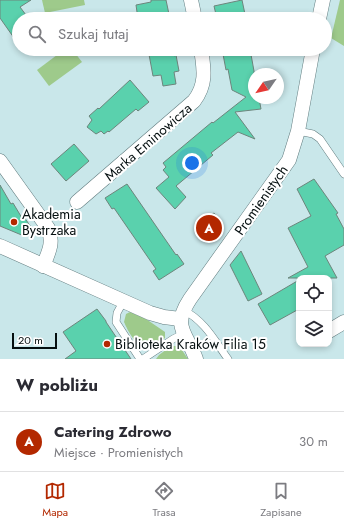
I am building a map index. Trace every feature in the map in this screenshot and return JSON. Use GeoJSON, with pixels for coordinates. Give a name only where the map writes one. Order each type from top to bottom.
{"type":"FeatureCollection","features":[{"type":"Feature","properties":{"kind":"street"},"geometry":{"type":"LineString","coordinates":[[191,0],[194,12]]}},
{"type":"Feature","properties":{"kind":"street"},"geometry":{"type":"LineString","coordinates":[[320,12],[323,0]]}},
{"type":"Feature","properties":{"kind":"street","name":"Marka Eminowicza"},"geometry":{"type":"LineString","coordinates":[[77,202],[194,101],[202,89],[204,80],[202,56]]}},
{"type":"Feature","properties":{"kind":"street","name":"Promienistych"},"geometry":{"type":"LineString","coordinates":[[182,315],[193,294],[285,167],[292,153],[298,130],[312,56]]}},
{"type":"Feature","properties":{"kind":"street"},"geometry":{"type":"LineString","coordinates":[[0,161],[48,228],[51,235],[49,250],[43,266]]}},
{"type":"Feature","properties":{"kind":"street"},"geometry":{"type":"LineString","coordinates":[[0,246],[150,313],[164,317],[182,315],[184,334],[196,359]]}},
{"type":"Feature","properties":{"kind":"street"},"geometry":{"type":"LineString","coordinates":[[332,329],[344,322]]}},
{"type":"Feature","properties":{"kind":"lane"},"geometry":{"type":"LineString","coordinates":[[298,130],[313,134],[320,139],[344,174]]}},
{"type":"Feature","properties":{"kind":"lane"},"geometry":{"type":"LineString","coordinates":[[123,302],[117,313],[116,322],[140,359]]}},
{"type":"Feature","properties":{"kind":"lane"},"geometry":{"type":"LineString","coordinates":[[182,315],[193,316],[200,322],[228,359]]}},
{"type":"Feature","properties":{"kind":"lane"},"geometry":{"type":"LineString","coordinates":[[143,359],[173,339],[184,334]]}},
{"type":"Feature","properties":{"kind":"green space"},"geometry":{"type":"Polygon","coordinates":[[[42,0],[84,0],[85,5],[45,12],[42,0]]]}},
{"type":"Feature","properties":{"kind":"green space"},"geometry":{"type":"Polygon","coordinates":[[[340,0],[344,0],[344,46],[332,39],[340,0]]]}},
{"type":"Feature","properties":{"kind":"green space"},"geometry":{"type":"Polygon","coordinates":[[[56,56],[77,56],[82,62],[49,86],[37,70],[56,56]]]}},
{"type":"Feature","properties":{"kind":"green space"},"geometry":{"type":"Polygon","coordinates":[[[130,312],[146,319],[165,332],[165,338],[152,347],[147,348],[138,344],[134,340],[124,322],[126,314],[130,312]]]}},
{"type":"Feature","properties":{"kind":"green space"},"geometry":{"type":"Polygon","coordinates":[[[171,346],[180,347],[188,359],[156,359],[171,346]]]}},
{"type":"Feature","properties":{"kind":"building"},"geometry":{"type":"Polygon","coordinates":[[[0,0],[31,0],[20,7],[24,12],[12,12],[12,35],[0,18],[0,0]]]}},
{"type":"Feature","properties":{"kind":"building"},"geometry":{"type":"Polygon","coordinates":[[[151,0],[166,0],[169,12],[137,12],[136,5],[151,2],[151,0]]]}},
{"type":"Feature","properties":{"kind":"building"},"geometry":{"type":"Polygon","coordinates":[[[242,0],[245,12],[215,12],[214,6],[242,0]]]}},
{"type":"Feature","properties":{"kind":"building"},"geometry":{"type":"Polygon","coordinates":[[[149,56],[176,56],[179,71],[174,72],[176,84],[163,86],[161,75],[153,76],[149,56]]]}},
{"type":"Feature","properties":{"kind":"building"},"geometry":{"type":"Polygon","coordinates":[[[223,56],[251,56],[253,68],[248,68],[248,104],[260,104],[261,109],[235,112],[255,139],[238,132],[211,153],[213,155],[176,186],[186,197],[175,209],[156,188],[169,177],[163,170],[166,167],[163,163],[212,122],[213,123],[246,97],[232,90],[228,69],[226,70],[223,56]]]}},
{"type":"Feature","properties":{"kind":"building"},"geometry":{"type":"Polygon","coordinates":[[[130,80],[149,102],[138,111],[136,109],[109,132],[108,131],[104,134],[101,131],[96,134],[87,127],[92,120],[89,116],[98,108],[99,109],[130,80]]]}},
{"type":"Feature","properties":{"kind":"building"},"geometry":{"type":"Polygon","coordinates":[[[74,144],[89,161],[66,181],[51,164],[74,144]]]}},
{"type":"Feature","properties":{"kind":"building"},"geometry":{"type":"Polygon","coordinates":[[[314,179],[338,213],[336,214],[344,229],[344,245],[325,256],[337,278],[332,278],[332,275],[296,275],[296,278],[288,278],[308,267],[288,228],[311,216],[297,189],[314,179]]]}},
{"type":"Feature","properties":{"kind":"building"},"geometry":{"type":"Polygon","coordinates":[[[127,184],[176,255],[177,254],[184,264],[159,280],[153,271],[156,269],[114,208],[112,209],[105,198],[127,184]]]}},
{"type":"Feature","properties":{"kind":"building","name":"Akademia Bystrzaka"},"geometry":{"type":"Polygon","coordinates":[[[0,185],[11,204],[13,203],[22,218],[24,217],[33,230],[24,236],[0,226],[0,185]]]}},
{"type":"Feature","properties":{"kind":"building"},"geometry":{"type":"Polygon","coordinates":[[[214,213],[222,225],[206,236],[198,224],[214,213]]]}},
{"type":"Feature","properties":{"kind":"building"},"geometry":{"type":"Polygon","coordinates":[[[241,251],[262,294],[248,301],[230,265],[241,251]]]}},
{"type":"Feature","properties":{"kind":"building"},"geometry":{"type":"Polygon","coordinates":[[[296,282],[296,311],[270,325],[258,304],[296,282]]]}},
{"type":"Feature","properties":{"kind":"building"},"geometry":{"type":"Polygon","coordinates":[[[97,309],[131,359],[65,359],[76,351],[63,332],[97,309]]]}},
{"type":"Feature","properties":{"kind":"place","name":"Akademia Bystrzaka"},"geometry":{"type":"Point","coordinates":[14,222]}},
{"type":"Feature","properties":{"kind":"place","name":"Catering Zdrowo"},"geometry":{"type":"Point","coordinates":[209,228]}},
{"type":"Feature","properties":{"kind":"place","name":"Biblioteka Kraków Filia 15"},"geometry":{"type":"Point","coordinates":[107,344]}}]}
